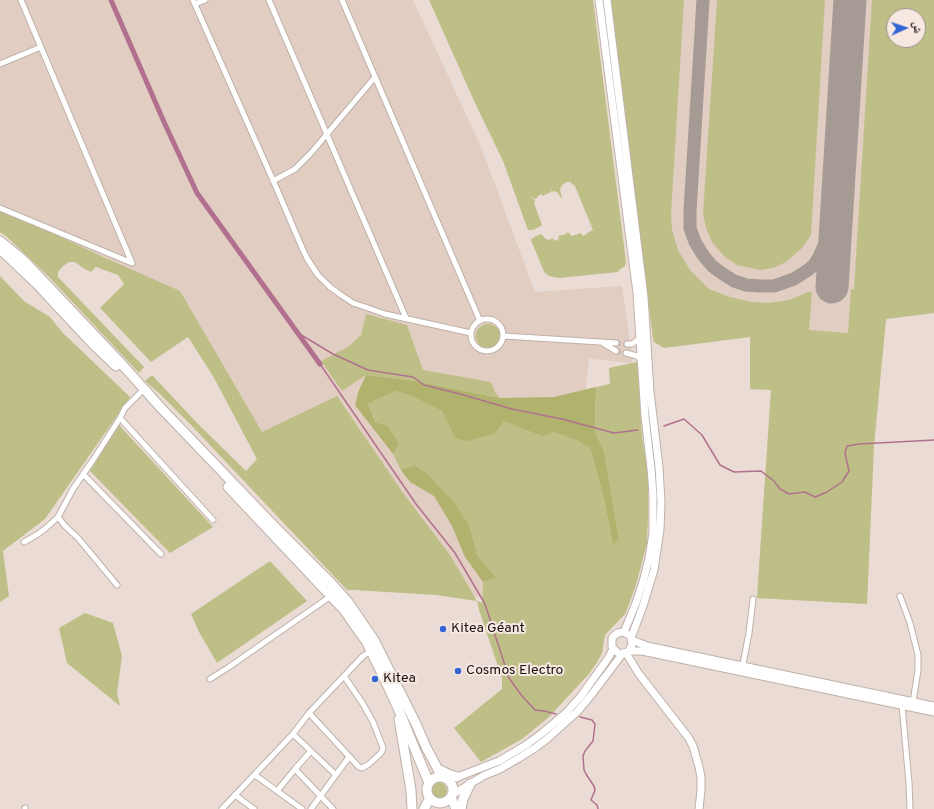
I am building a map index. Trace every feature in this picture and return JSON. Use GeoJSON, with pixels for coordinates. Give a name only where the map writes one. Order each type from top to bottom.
{"type":"FeatureCollection","features":[{"type":"Feature","properties":{"kind":"highway"},"geometry":{"type":"LineString","coordinates":[[0,241],[30,267],[162,409],[348,602],[374,640],[436,768],[451,785],[453,790],[451,796],[445,802],[424,809]]}},
{"type":"Feature","properties":{"kind":"highway"},"geometry":{"type":"LineString","coordinates":[[0,249],[38,285],[91,342],[115,365],[351,619],[371,651],[398,708],[429,783]]}},
{"type":"Feature","properties":{"kind":"highway"},"geometry":{"type":"LineString","coordinates":[[398,708],[400,731],[411,790],[412,809]]}},
{"type":"Feature","properties":{"kind":"highway"},"geometry":{"type":"LineString","coordinates":[[436,768],[444,773],[457,777]]}},
{"type":"Feature","properties":{"kind":"highway"},"geometry":{"type":"LineString","coordinates":[[436,804],[427,794],[429,783],[435,778],[444,778]]}},
{"type":"Feature","properties":{"kind":"highway"},"geometry":{"type":"LineString","coordinates":[[461,809],[463,799],[470,784]]}},
{"type":"Feature","properties":{"kind":"highway"},"geometry":{"type":"LineString","coordinates":[[451,796],[456,809]]}},
{"type":"Feature","properties":{"kind":"street"},"geometry":{"type":"LineString","coordinates":[[0,208],[132,263],[21,0]]}},
{"type":"Feature","properties":{"kind":"street"},"geometry":{"type":"LineString","coordinates":[[205,0],[194,2],[308,260],[318,275],[335,291],[353,303],[386,314],[472,333]]}},
{"type":"Feature","properties":{"kind":"street"},"geometry":{"type":"LineString","coordinates":[[269,0],[406,318]]}},
{"type":"Feature","properties":{"kind":"street"},"geometry":{"type":"LineString","coordinates":[[342,0],[480,321]]}},
{"type":"Feature","properties":{"kind":"street"},"geometry":{"type":"LineString","coordinates":[[600,0],[637,269]]}},
{"type":"Feature","properties":{"kind":"street"},"geometry":{"type":"LineString","coordinates":[[607,0],[638,278],[641,360],[654,508],[649,558],[643,582],[624,632]]}},
{"type":"Feature","properties":{"kind":"street"},"geometry":{"type":"LineString","coordinates":[[0,64],[41,47]]}},
{"type":"Feature","properties":{"kind":"street"},"geometry":{"type":"LineString","coordinates":[[273,181],[295,168],[311,152],[375,77]]}},
{"type":"Feature","properties":{"kind":"street"},"geometry":{"type":"LineString","coordinates":[[451,796],[483,776],[500,769],[535,748],[564,725],[577,712],[631,648],[632,639],[654,570],[659,543],[661,516],[660,474],[652,410],[645,306],[638,278]]}},
{"type":"Feature","properties":{"kind":"street"},"geometry":{"type":"LineString","coordinates":[[489,319],[498,323],[501,327],[504,336],[503,341],[496,349],[486,352],[481,350],[473,343],[472,333],[474,326],[480,321],[489,319]]}},
{"type":"Feature","properties":{"kind":"street"},"geometry":{"type":"LineString","coordinates":[[504,336],[616,343]]}},
{"type":"Feature","properties":{"kind":"street"},"geometry":{"type":"LineString","coordinates":[[640,338],[629,344],[641,352]]}},
{"type":"Feature","properties":{"kind":"street"},"geometry":{"type":"LineString","coordinates":[[602,342],[616,351]]}},
{"type":"Feature","properties":{"kind":"street"},"geometry":{"type":"LineString","coordinates":[[626,353],[637,356],[641,360]]}},
{"type":"Feature","properties":{"kind":"street"},"geometry":{"type":"LineString","coordinates":[[24,542],[38,534],[58,517],[73,489],[125,408],[140,393]]}},
{"type":"Feature","properties":{"kind":"street"},"geometry":{"type":"LineString","coordinates":[[120,418],[213,520]]}},
{"type":"Feature","properties":{"kind":"street"},"geometry":{"type":"LineString","coordinates":[[83,474],[161,554]]}},
{"type":"Feature","properties":{"kind":"street"},"geometry":{"type":"LineString","coordinates":[[58,517],[78,538],[116,585]]}},
{"type":"Feature","properties":{"kind":"street"},"geometry":{"type":"LineString","coordinates":[[210,679],[331,596]]}},
{"type":"Feature","properties":{"kind":"street"},"geometry":{"type":"LineString","coordinates":[[900,596],[910,623],[918,655],[918,670],[913,702]]}},
{"type":"Feature","properties":{"kind":"street"},"geometry":{"type":"LineString","coordinates":[[742,669],[754,599]]}},
{"type":"Feature","properties":{"kind":"street"},"geometry":{"type":"LineString","coordinates":[[934,706],[742,669],[642,651],[634,650],[626,653],[618,652],[614,649],[612,638],[616,634],[624,632],[632,639],[647,646],[742,669],[934,712]]}},
{"type":"Feature","properties":{"kind":"street"},"geometry":{"type":"LineString","coordinates":[[444,778],[457,777],[499,761],[541,734],[566,713],[581,696],[614,649]]}},
{"type":"Feature","properties":{"kind":"street"},"geometry":{"type":"LineString","coordinates":[[222,809],[293,734],[309,713],[363,656],[371,651]]}},
{"type":"Feature","properties":{"kind":"street"},"geometry":{"type":"LineString","coordinates":[[626,653],[640,674],[688,737],[693,746],[701,777],[699,809]]}},
{"type":"Feature","properties":{"kind":"street"},"geometry":{"type":"LineString","coordinates":[[309,713],[359,767],[362,768],[369,764],[381,753],[383,749],[373,722],[344,676]]}},
{"type":"Feature","properties":{"kind":"street"},"geometry":{"type":"LineString","coordinates":[[902,705],[910,809]]}},
{"type":"Feature","properties":{"kind":"street"},"geometry":{"type":"LineString","coordinates":[[293,734],[336,775]]}},
{"type":"Feature","properties":{"kind":"street"},"geometry":{"type":"LineString","coordinates":[[277,791],[311,751]]}},
{"type":"Feature","properties":{"kind":"street"},"geometry":{"type":"LineString","coordinates":[[312,809],[349,757]]}},
{"type":"Feature","properties":{"kind":"street"},"geometry":{"type":"LineString","coordinates":[[295,769],[333,809]]}},
{"type":"Feature","properties":{"kind":"street"},"geometry":{"type":"LineString","coordinates":[[255,775],[302,809]]}},
{"type":"Feature","properties":{"kind":"street"},"geometry":{"type":"LineString","coordinates":[[235,795],[254,809]]}},
{"type":"Feature","properties":{"kind":"shaded area"},"geometry":{"type":"Polygon","coordinates":[[[0,0],[413,0],[481,147],[535,292],[622,286],[633,364],[589,358],[585,398],[541,606],[474,596],[348,586],[180,297],[0,212],[0,0]]]}},
{"type":"Feature","properties":{"kind":"shaded area"},"geometry":{"type":"Polygon","coordinates":[[[632,0],[934,0],[934,313],[886,319],[874,445],[867,604],[757,598],[771,390],[750,389],[750,337],[664,348],[654,342],[632,0]]]}},
{"type":"Feature","properties":{"kind":"green space"},"geometry":{"type":"Polygon","coordinates":[[[429,0],[593,0],[626,262],[625,266],[618,272],[559,278],[549,276],[545,273],[531,240],[534,237],[541,234],[549,240],[553,238],[554,241],[559,239],[558,236],[568,232],[572,236],[581,233],[583,236],[593,230],[575,186],[571,183],[572,179],[571,182],[567,182],[562,185],[560,190],[562,198],[555,191],[552,192],[549,186],[551,192],[542,196],[542,194],[535,199],[529,196],[535,200],[534,203],[542,225],[533,230],[528,230],[503,161],[475,103],[429,0]]]}},
{"type":"Feature","properties":{"kind":"green space"},"geometry":{"type":"Polygon","coordinates":[[[611,0],[684,0],[671,214],[672,230],[678,250],[690,270],[709,289],[730,297],[751,302],[769,303],[789,300],[808,292],[812,292],[809,330],[848,333],[851,289],[854,289],[872,0],[934,0],[934,313],[886,319],[874,445],[867,604],[757,598],[771,390],[750,389],[750,337],[664,348],[654,342],[611,0]]]}},
{"type":"Feature","properties":{"kind":"green space"},"geometry":{"type":"Polygon","coordinates":[[[717,0],[825,0],[811,235],[802,248],[786,262],[773,268],[760,270],[737,265],[725,257],[712,242],[706,228],[703,214],[717,0]]]}},
{"type":"Feature","properties":{"kind":"green space"},"geometry":{"type":"Polygon","coordinates":[[[0,208],[103,257],[180,291],[262,432],[337,396],[403,493],[450,555],[477,601],[436,595],[347,590],[191,425],[145,381],[152,375],[196,422],[246,471],[257,459],[213,376],[188,337],[151,362],[100,308],[124,284],[118,275],[96,267],[91,272],[75,262],[69,262],[63,266],[58,272],[58,277],[144,367],[139,373],[49,277],[0,232],[0,208]]]}},
{"type":"Feature","properties":{"kind":"green space"},"geometry":{"type":"Polygon","coordinates":[[[0,276],[24,301],[50,317],[62,332],[130,397],[45,519],[3,551],[9,596],[0,602],[0,276]]]}},
{"type":"Feature","properties":{"kind":"green space"},"geometry":{"type":"Polygon","coordinates":[[[366,314],[407,325],[423,370],[491,382],[495,392],[500,398],[415,381],[366,375],[342,391],[321,361],[348,347],[361,335],[366,314]]]}},
{"type":"Feature","properties":{"kind":"green space"},"geometry":{"type":"Polygon","coordinates":[[[488,324],[497,327],[500,336],[497,345],[488,348],[479,345],[476,336],[479,327],[488,324]]]}},
{"type":"Feature","properties":{"kind":"green space"},"geometry":{"type":"Polygon","coordinates":[[[637,362],[642,436],[648,475],[647,543],[636,585],[627,609],[625,614],[605,635],[602,653],[596,664],[588,675],[549,717],[522,739],[481,762],[454,728],[502,689],[502,678],[477,601],[482,603],[483,582],[496,578],[477,555],[470,527],[414,465],[401,470],[393,454],[399,443],[388,426],[375,422],[368,404],[395,391],[410,395],[442,411],[455,437],[494,434],[504,420],[518,426],[554,432],[576,440],[590,448],[604,499],[613,544],[619,539],[604,451],[595,432],[596,387],[610,384],[609,368],[637,362]]]}},
{"type":"Feature","properties":{"kind":"green space"},"geometry":{"type":"Polygon","coordinates":[[[366,375],[415,381],[500,398],[554,397],[596,387],[595,432],[604,451],[619,539],[613,545],[604,499],[590,448],[576,440],[554,432],[542,436],[504,421],[494,434],[467,441],[455,438],[442,411],[410,395],[395,391],[368,404],[375,422],[388,426],[399,443],[393,454],[355,405],[359,390],[366,375]]]}},
{"type":"Feature","properties":{"kind":"green space"},"geometry":{"type":"Polygon","coordinates":[[[119,425],[213,527],[170,553],[90,471],[119,425]]]}},
{"type":"Feature","properties":{"kind":"green space"},"geometry":{"type":"Polygon","coordinates":[[[414,465],[427,474],[453,501],[470,527],[477,555],[496,578],[483,582],[465,557],[452,526],[434,496],[410,482],[401,470],[414,465]]]}},
{"type":"Feature","properties":{"kind":"green space"},"geometry":{"type":"Polygon","coordinates":[[[270,561],[307,601],[217,663],[199,632],[191,614],[270,561]]]}},
{"type":"Feature","properties":{"kind":"green space"},"geometry":{"type":"Polygon","coordinates":[[[85,613],[113,623],[122,656],[117,693],[120,706],[67,663],[59,628],[85,613]]]}},
{"type":"Feature","properties":{"kind":"green space"},"geometry":{"type":"Polygon","coordinates":[[[438,782],[444,785],[447,791],[444,797],[438,800],[432,797],[429,791],[432,785],[438,782]]]}},
{"type":"Feature","properties":{"kind":"waterway"},"geometry":{"type":"LineString","coordinates":[[111,0],[164,122],[197,193],[320,364]]}},
{"type":"Feature","properties":{"kind":"waterway"},"geometry":{"type":"LineString","coordinates":[[298,333],[333,354],[368,370],[413,377],[424,385],[512,409],[562,419],[614,433],[638,430]]}},
{"type":"Feature","properties":{"kind":"waterway"},"geometry":{"type":"LineString","coordinates":[[320,364],[416,504],[455,553],[485,604],[509,678],[522,696],[535,710],[556,714]]}},
{"type":"Feature","properties":{"kind":"waterway"},"geometry":{"type":"LineString","coordinates":[[664,426],[684,419],[702,435],[720,465],[734,472],[761,471],[774,481],[780,489],[789,494],[805,492],[815,497],[827,492],[842,482],[849,471],[845,453],[847,446],[934,440]]}},
{"type":"Feature","properties":{"kind":"waterway"},"geometry":{"type":"LineString","coordinates":[[580,717],[592,720],[595,724],[593,741],[583,756],[584,770],[595,790],[591,800],[597,805],[598,809]]}},
{"type":"Feature","properties":{"kind":"taxiway"},"geometry":{"type":"LineString","coordinates":[[703,0],[690,211],[690,228],[695,242],[703,255],[712,266],[723,274],[734,281],[746,285],[774,286],[794,279],[814,265],[819,257],[827,239],[838,201]]}},
{"type":"Feature","properties":{"kind":"runway"},"geometry":{"type":"LineString","coordinates":[[832,287],[850,0]]}},
{"type":"Feature","properties":{"kind":"tunnel"},"geometry":{"type":"LineString","coordinates":[[616,343],[627,344]]}},
{"type":"Feature","properties":{"kind":"tunnel"},"geometry":{"type":"LineString","coordinates":[[616,351],[626,353]]}},
{"type":"Feature","properties":{"kind":"place","name":"Kitea Géant"},"geometry":{"type":"Point","coordinates":[443,629]}},
{"type":"Feature","properties":{"kind":"place","name":"Cosmos Electro"},"geometry":{"type":"Point","coordinates":[458,671]}},
{"type":"Feature","properties":{"kind":"place","name":"Kitea"},"geometry":{"type":"Point","coordinates":[375,679]}}]}
